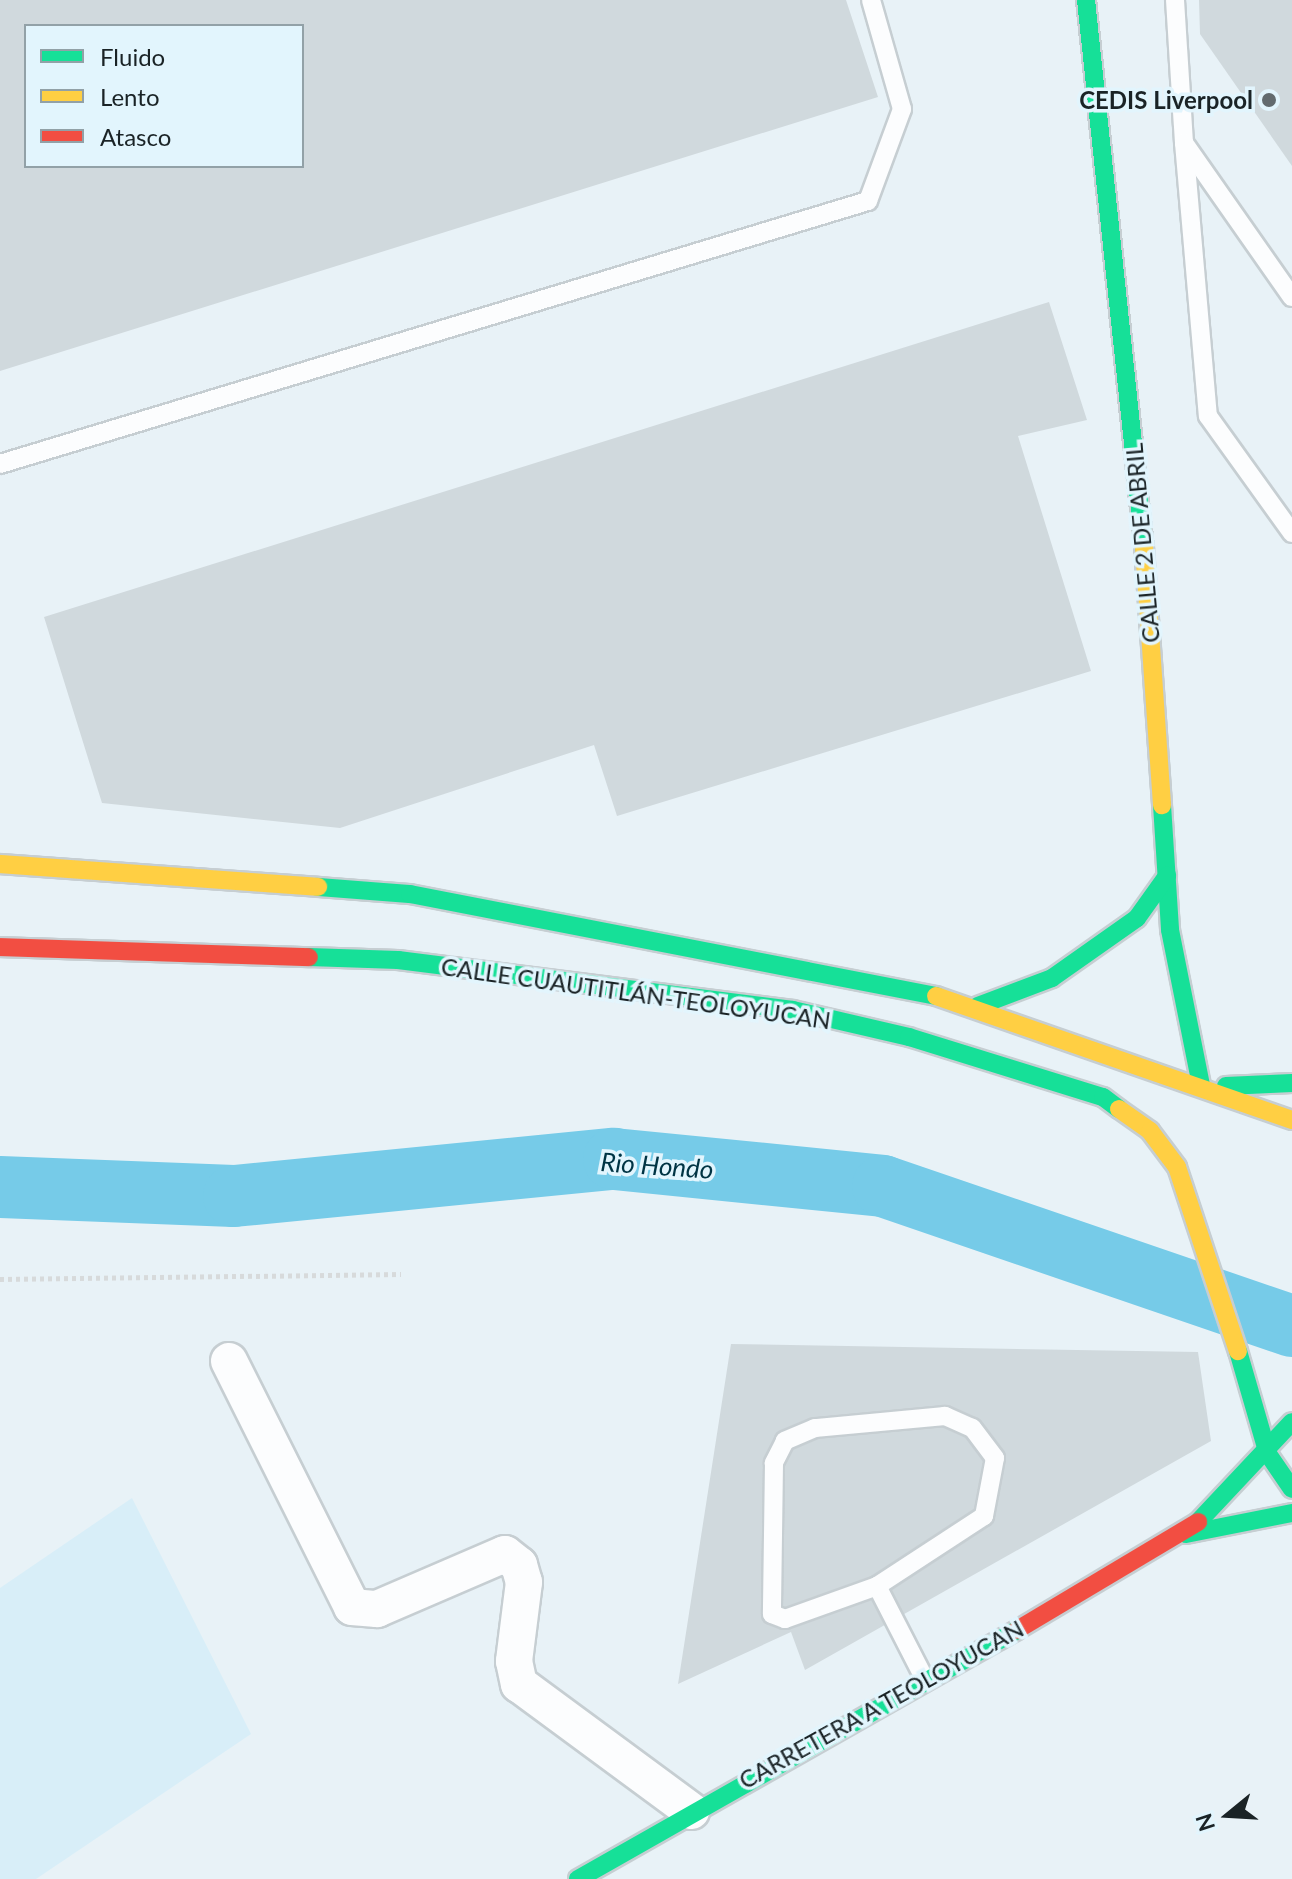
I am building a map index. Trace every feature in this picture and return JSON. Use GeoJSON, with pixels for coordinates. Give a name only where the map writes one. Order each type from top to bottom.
{"type":"FeatureCollection","features":[{"type":"Feature","properties":{"kind":"main road","name":"CALLE 2 DE ABRIL"},"geometry":{"type":"LineString","coordinates":[[1086,0],[1148,589],[1167,876],[1204,1086]]}},
{"type":"Feature","properties":{"kind":"main road","name":"CALLE CUAUTITLÁN-TEOLOYUCAN"},"geometry":{"type":"LineString","coordinates":[[0,864],[410,894],[978,1006],[1292,1120]]}},
{"type":"Feature","properties":{"kind":"main road"},"geometry":{"type":"LineString","coordinates":[[978,1006],[1052,978],[1137,918],[1167,876]]}},
{"type":"Feature","properties":{"kind":"main road","name":"CALLE CUAUTITLÁN-TEOLOYUCAN"},"geometry":{"type":"LineString","coordinates":[[0,947],[398,960],[793,1010],[909,1037],[1103,1097],[1150,1131],[1198,1213],[1241,1350],[1268,1454],[1292,1489]]}},
{"type":"Feature","properties":{"kind":"main road"},"geometry":{"type":"LineString","coordinates":[[1204,1086],[1292,1083]]}},
{"type":"Feature","properties":{"kind":"main road"},"geometry":{"type":"LineString","coordinates":[[1186,1534],[1268,1454],[1292,1422]]}},
{"type":"Feature","properties":{"kind":"main road"},"geometry":{"type":"LineString","coordinates":[[1268,1454],[1292,1462]]}},
{"type":"Feature","properties":{"kind":"main road"},"geometry":{"type":"LineString","coordinates":[[1186,1534],[1292,1513]]}},
{"type":"Feature","properties":{"kind":"main road","name":"CARRETERA A TEOLOYUCAN"},"geometry":{"type":"LineString","coordinates":[[578,1879],[924,1678],[1186,1534]]}},
{"type":"Feature","properties":{"kind":"street"},"geometry":{"type":"LineString","coordinates":[[229,1361],[352,1607],[377,1609],[505,1554],[519,1565],[524,1582],[514,1661],[519,1684],[691,1811]]}},
{"type":"Feature","properties":{"kind":"lane"},"geometry":{"type":"LineString","coordinates":[[0,464],[868,201],[902,109],[871,0]]}},
{"type":"Feature","properties":{"kind":"lane"},"geometry":{"type":"LineString","coordinates":[[1175,0],[1208,416],[1292,533]]}},
{"type":"Feature","properties":{"kind":"lane"},"geometry":{"type":"LineString","coordinates":[[1184,143],[1292,297]]}},
{"type":"Feature","properties":{"kind":"lane"},"geometry":{"type":"LineString","coordinates":[[945,1416],[972,1428],[995,1458],[984,1516],[877,1586],[785,1619],[772,1614],[774,1463],[785,1441],[815,1428],[945,1416]]}},
{"type":"Feature","properties":{"kind":"lane"},"geometry":{"type":"LineString","coordinates":[[877,1586],[924,1678]]}},
{"type":"Feature","properties":{"kind":"path"},"geometry":{"type":"LineString","coordinates":[[0,1279],[401,1274]]}},
{"type":"Feature","properties":{"kind":"shaded area"},"geometry":{"type":"Polygon","coordinates":[[[132,1498],[251,1734],[36,1879],[0,1879],[0,1588],[132,1498]]]}},
{"type":"Feature","properties":{"kind":"building"},"geometry":{"type":"Polygon","coordinates":[[[0,0],[846,0],[878,97],[0,371],[0,0]]]}},
{"type":"Feature","properties":{"kind":"building","name":"CEDIS Liverpool"},"geometry":{"type":"Polygon","coordinates":[[[1199,0],[1292,0],[1292,166],[1200,34],[1199,0]]]}},
{"type":"Feature","properties":{"kind":"building"},"geometry":{"type":"Polygon","coordinates":[[[1049,302],[1087,420],[1018,436],[1091,671],[617,816],[594,745],[340,828],[102,803],[44,617],[1049,302]]]}},
{"type":"Feature","properties":{"kind":"building"},"geometry":{"type":"Polygon","coordinates":[[[731,1344],[1198,1352],[1211,1441],[805,1670],[791,1632],[678,1684],[731,1344]]]}},
{"type":"Feature","properties":{"kind":"waterway","name":"Rio Hondo"},"geometry":{"type":"LineString","coordinates":[[0,1187],[234,1196],[614,1159],[883,1186],[1292,1326]]}},
{"type":"Feature","properties":{"kind":"traffic: fast"},"geometry":{"type":"LineString","coordinates":[[1086,0],[1144,547]]}},
{"type":"Feature","properties":{"kind":"traffic: fast"},"geometry":{"type":"LineString","coordinates":[[1162,805],[1170,930],[1201,1085]]}},
{"type":"Feature","properties":{"kind":"traffic: fast"},"geometry":{"type":"LineString","coordinates":[[978,1006],[1052,978],[1137,918],[1167,876]]}},
{"type":"Feature","properties":{"kind":"traffic: fast"},"geometry":{"type":"LineString","coordinates":[[318,887],[410,894],[936,996]]}},
{"type":"Feature","properties":{"kind":"traffic: fast"},"geometry":{"type":"LineString","coordinates":[[309,957],[398,960],[793,1010],[909,1037],[1103,1097],[1119,1109]]}},
{"type":"Feature","properties":{"kind":"traffic: fast"},"geometry":{"type":"LineString","coordinates":[[1226,1086],[1292,1083]]}},
{"type":"Feature","properties":{"kind":"traffic: fast"},"geometry":{"type":"LineString","coordinates":[[1238,1351],[1268,1454],[1292,1489]]}},
{"type":"Feature","properties":{"kind":"traffic: fast"},"geometry":{"type":"LineString","coordinates":[[1198,1522],[1292,1422]]}},
{"type":"Feature","properties":{"kind":"traffic: fast"},"geometry":{"type":"LineString","coordinates":[[1186,1534],[1292,1513]]}},
{"type":"Feature","properties":{"kind":"traffic: fast"},"geometry":{"type":"LineString","coordinates":[[578,1879],[1017,1630]]}},
{"type":"Feature","properties":{"kind":"traffic: slow"},"geometry":{"type":"LineString","coordinates":[[1144,547],[1162,805]]}},
{"type":"Feature","properties":{"kind":"traffic: slow"},"geometry":{"type":"LineString","coordinates":[[0,864],[318,887]]}},
{"type":"Feature","properties":{"kind":"traffic: slow"},"geometry":{"type":"LineString","coordinates":[[936,996],[1292,1120]]}},
{"type":"Feature","properties":{"kind":"traffic: slow"},"geometry":{"type":"LineString","coordinates":[[1119,1109],[1150,1131],[1177,1167],[1238,1351]]}},
{"type":"Feature","properties":{"kind":"traffic: jam"},"geometry":{"type":"LineString","coordinates":[[0,947],[309,957]]}},
{"type":"Feature","properties":{"kind":"traffic: jam"},"geometry":{"type":"LineString","coordinates":[[1017,1630],[1198,1522]]}},
{"type":"Feature","properties":{"kind":"place","name":"CEDIS Liverpool"},"geometry":{"type":"Point","coordinates":[1269,100]}}]}
